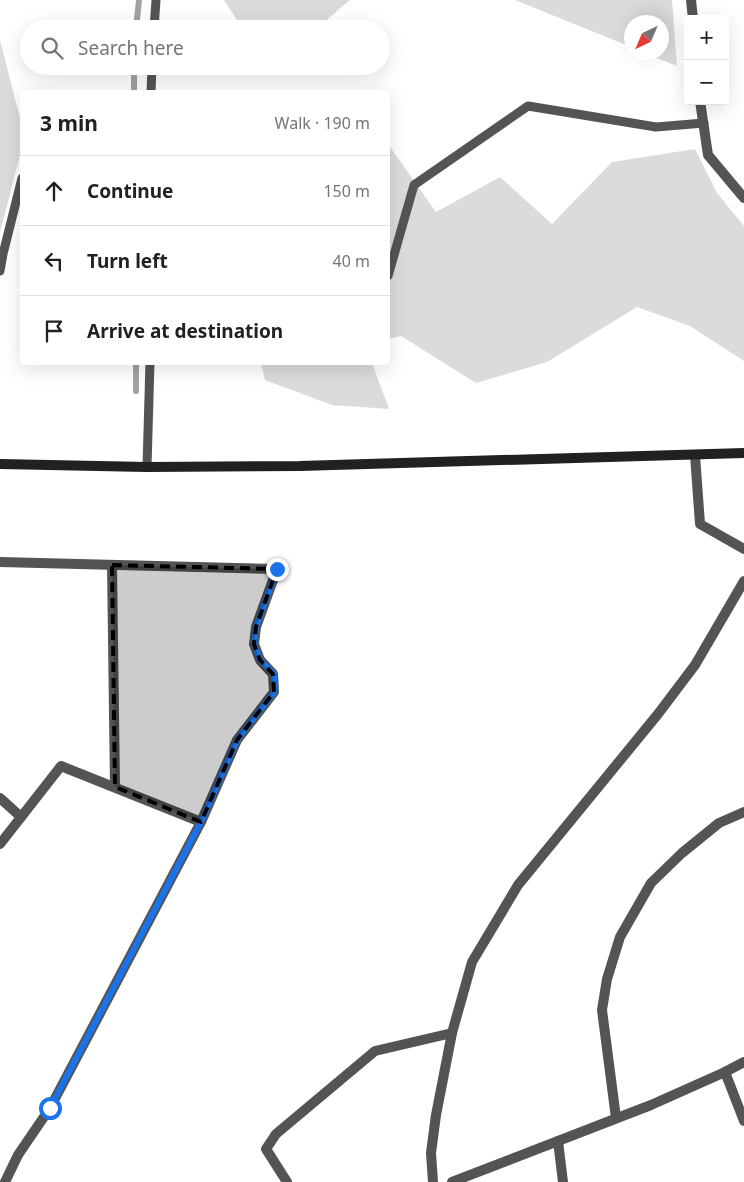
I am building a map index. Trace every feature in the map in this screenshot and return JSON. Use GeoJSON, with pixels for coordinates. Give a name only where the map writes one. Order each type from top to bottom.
{"type":"FeatureCollection","features":[{"type":"Feature","properties":{"kind":"street"},"geometry":{"type":"LineString","coordinates":[[691,0],[693,15]]}},
{"type":"Feature","properties":{"kind":"street"},"geometry":{"type":"LineString","coordinates":[[701,105],[708,155],[744,198]]}},
{"type":"Feature","properties":{"kind":"street"},"geometry":{"type":"LineString","coordinates":[[0,464],[147,467],[300,466],[744,453]]}},
{"type":"Feature","properties":{"kind":"street"},"geometry":{"type":"LineString","coordinates":[[695,455],[700,524],[744,549]]}},
{"type":"Feature","properties":{"kind":"street"},"geometry":{"type":"LineString","coordinates":[[0,562],[277,569],[256,627],[254,644],[260,660],[274,674],[274,692],[237,740],[201,822],[50,1108],[18,1155],[5,1182]]}},
{"type":"Feature","properties":{"kind":"street"},"geometry":{"type":"LineString","coordinates":[[112,565],[115,787]]}},
{"type":"Feature","properties":{"kind":"street"},"geometry":{"type":"LineString","coordinates":[[434,1182],[431,1153],[436,1115],[452,1033],[472,962],[518,885],[652,721],[695,665],[744,581]]}},
{"type":"Feature","properties":{"kind":"street"},"geometry":{"type":"LineString","coordinates":[[0,844],[61,766],[201,822]]}},
{"type":"Feature","properties":{"kind":"street"},"geometry":{"type":"LineString","coordinates":[[0,798],[21,818]]}},
{"type":"Feature","properties":{"kind":"street"},"geometry":{"type":"LineString","coordinates":[[616,1118],[602,1010],[607,979],[620,937],[651,883],[682,853],[720,823],[744,812]]}},
{"type":"Feature","properties":{"kind":"street"},"geometry":{"type":"LineString","coordinates":[[287,1182],[266,1149],[276,1134],[375,1051],[452,1033]]}},
{"type":"Feature","properties":{"kind":"street"},"geometry":{"type":"LineString","coordinates":[[452,1182],[651,1105],[744,1062]]}},
{"type":"Feature","properties":{"kind":"street"},"geometry":{"type":"LineString","coordinates":[[725,1072],[744,1121]]}},
{"type":"Feature","properties":{"kind":"street"},"geometry":{"type":"LineString","coordinates":[[558,1141],[563,1182]]}},
{"type":"Feature","properties":{"kind":"lane"},"geometry":{"type":"LineString","coordinates":[[155,20],[156,0]]}},
{"type":"Feature","properties":{"kind":"lane"},"geometry":{"type":"LineString","coordinates":[[151,90],[152,75]]}},
{"type":"Feature","properties":{"kind":"lane"},"geometry":{"type":"LineString","coordinates":[[390,269],[414,185],[528,106],[656,127],[704,122]]}},
{"type":"Feature","properties":{"kind":"lane"},"geometry":{"type":"LineString","coordinates":[[0,271],[2,254],[20,186]]}},
{"type":"Feature","properties":{"kind":"lane"},"geometry":{"type":"LineString","coordinates":[[147,467],[150,365]]}},
{"type":"Feature","properties":{"kind":"highlighted area"},"geometry":{"type":"Polygon","coordinates":[[[112,565],[277,569],[256,627],[254,644],[260,660],[273,674],[274,692],[237,740],[201,822],[115,787],[112,565]]]}},
{"type":"Feature","properties":{"kind":"shaded area"},"geometry":{"type":"Polygon","coordinates":[[[224,0],[350,0],[326,20],[237,20],[224,0]]]}},
{"type":"Feature","properties":{"kind":"shaded area"},"geometry":{"type":"Polygon","coordinates":[[[515,0],[672,0],[677,66],[662,60],[669,60],[669,15],[624,15],[624,44],[515,0]]]}},
{"type":"Feature","properties":{"kind":"shaded area"},"geometry":{"type":"Polygon","coordinates":[[[0,40],[20,118],[20,155],[0,232],[0,40]]]}},
{"type":"Feature","properties":{"kind":"shaded area"},"geometry":{"type":"Polygon","coordinates":[[[390,147],[436,212],[500,177],[552,224],[612,162],[695,149],[717,193],[744,226],[744,361],[690,326],[637,307],[547,362],[476,383],[401,336],[390,339],[390,147]]]}},
{"type":"Feature","properties":{"kind":"shaded area"},"geometry":{"type":"Polygon","coordinates":[[[261,365],[373,365],[389,409],[332,405],[265,380],[261,365]]]}},
{"type":"Feature","properties":{"kind":"waterway"},"geometry":{"type":"LineString","coordinates":[[137,20],[139,0]]}},
{"type":"Feature","properties":{"kind":"waterway"},"geometry":{"type":"LineString","coordinates":[[134,75],[134,90]]}},
{"type":"Feature","properties":{"kind":"waterway"},"geometry":{"type":"LineString","coordinates":[[136,365],[136,391]]}},
{"type":"Feature","properties":{"kind":"route"},"geometry":{"type":"LineString","coordinates":[[50,1108],[201,822],[237,740],[274,692],[274,674],[260,660],[254,644],[256,627],[277,569]]}}]}
